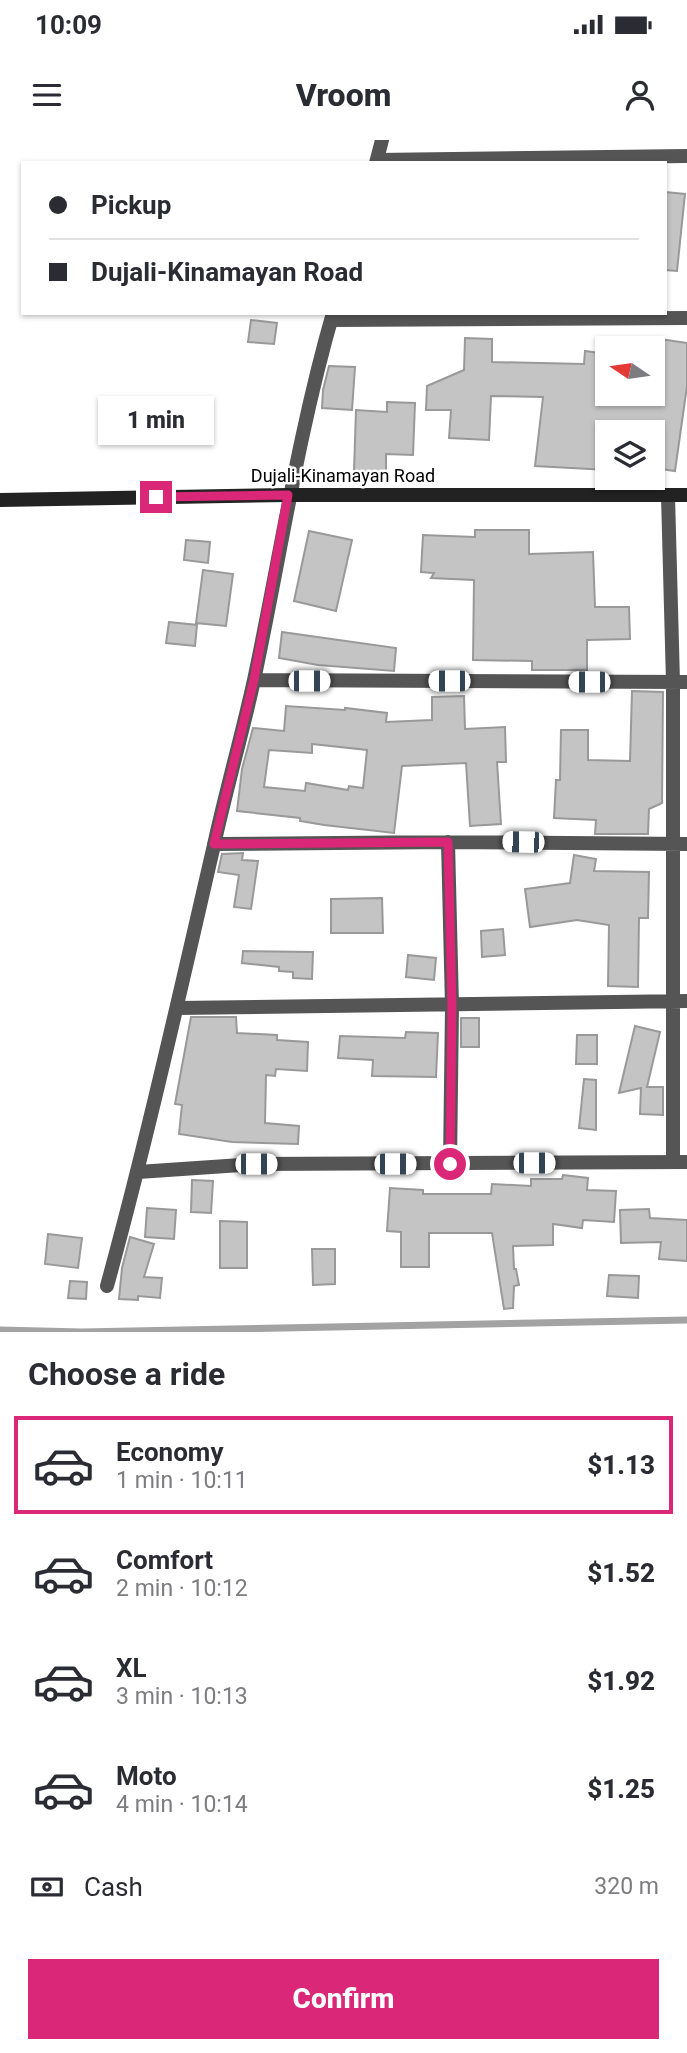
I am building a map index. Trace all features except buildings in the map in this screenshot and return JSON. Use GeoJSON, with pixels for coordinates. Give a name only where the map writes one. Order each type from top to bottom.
{"type":"FeatureCollection","features":[{"type":"Feature","properties":{"kind":"main road","name":"Dujali-Kinamayan Road"},"geometry":{"type":"LineString","coordinates":[[0,500],[288,495],[687,495]]}},
{"type":"Feature","properties":{"kind":"street"},"geometry":{"type":"LineString","coordinates":[[382,140],[376,161],[687,156]]}},
{"type":"Feature","properties":{"kind":"street"},"geometry":{"type":"LineString","coordinates":[[107,1286],[178,1008],[254,680],[288,495],[332,317],[687,318]]}},
{"type":"Feature","properties":{"kind":"street"},"geometry":{"type":"LineString","coordinates":[[138,1172],[256,1164],[680,1162],[671,1001],[680,844],[680,682],[668,495]]}},
{"type":"Feature","properties":{"kind":"street"},"geometry":{"type":"LineString","coordinates":[[254,680],[680,682]]}},
{"type":"Feature","properties":{"kind":"street"},"geometry":{"type":"LineString","coordinates":[[448,842],[452,1006],[450,1164]]}},
{"type":"Feature","properties":{"kind":"street"},"geometry":{"type":"LineString","coordinates":[[214,844],[680,844]]}},
{"type":"Feature","properties":{"kind":"street"},"geometry":{"type":"LineString","coordinates":[[178,1008],[687,1001]]}},
{"type":"Feature","properties":{"kind":"waterway"},"geometry":{"type":"LineString","coordinates":[[0,1330],[82,1332],[687,1320]]}},
{"type":"Feature","properties":{"kind":"route"},"geometry":{"type":"LineString","coordinates":[[156,497],[288,495],[254,680],[214,844],[448,842],[452,1006],[450,1164]]}}]}
